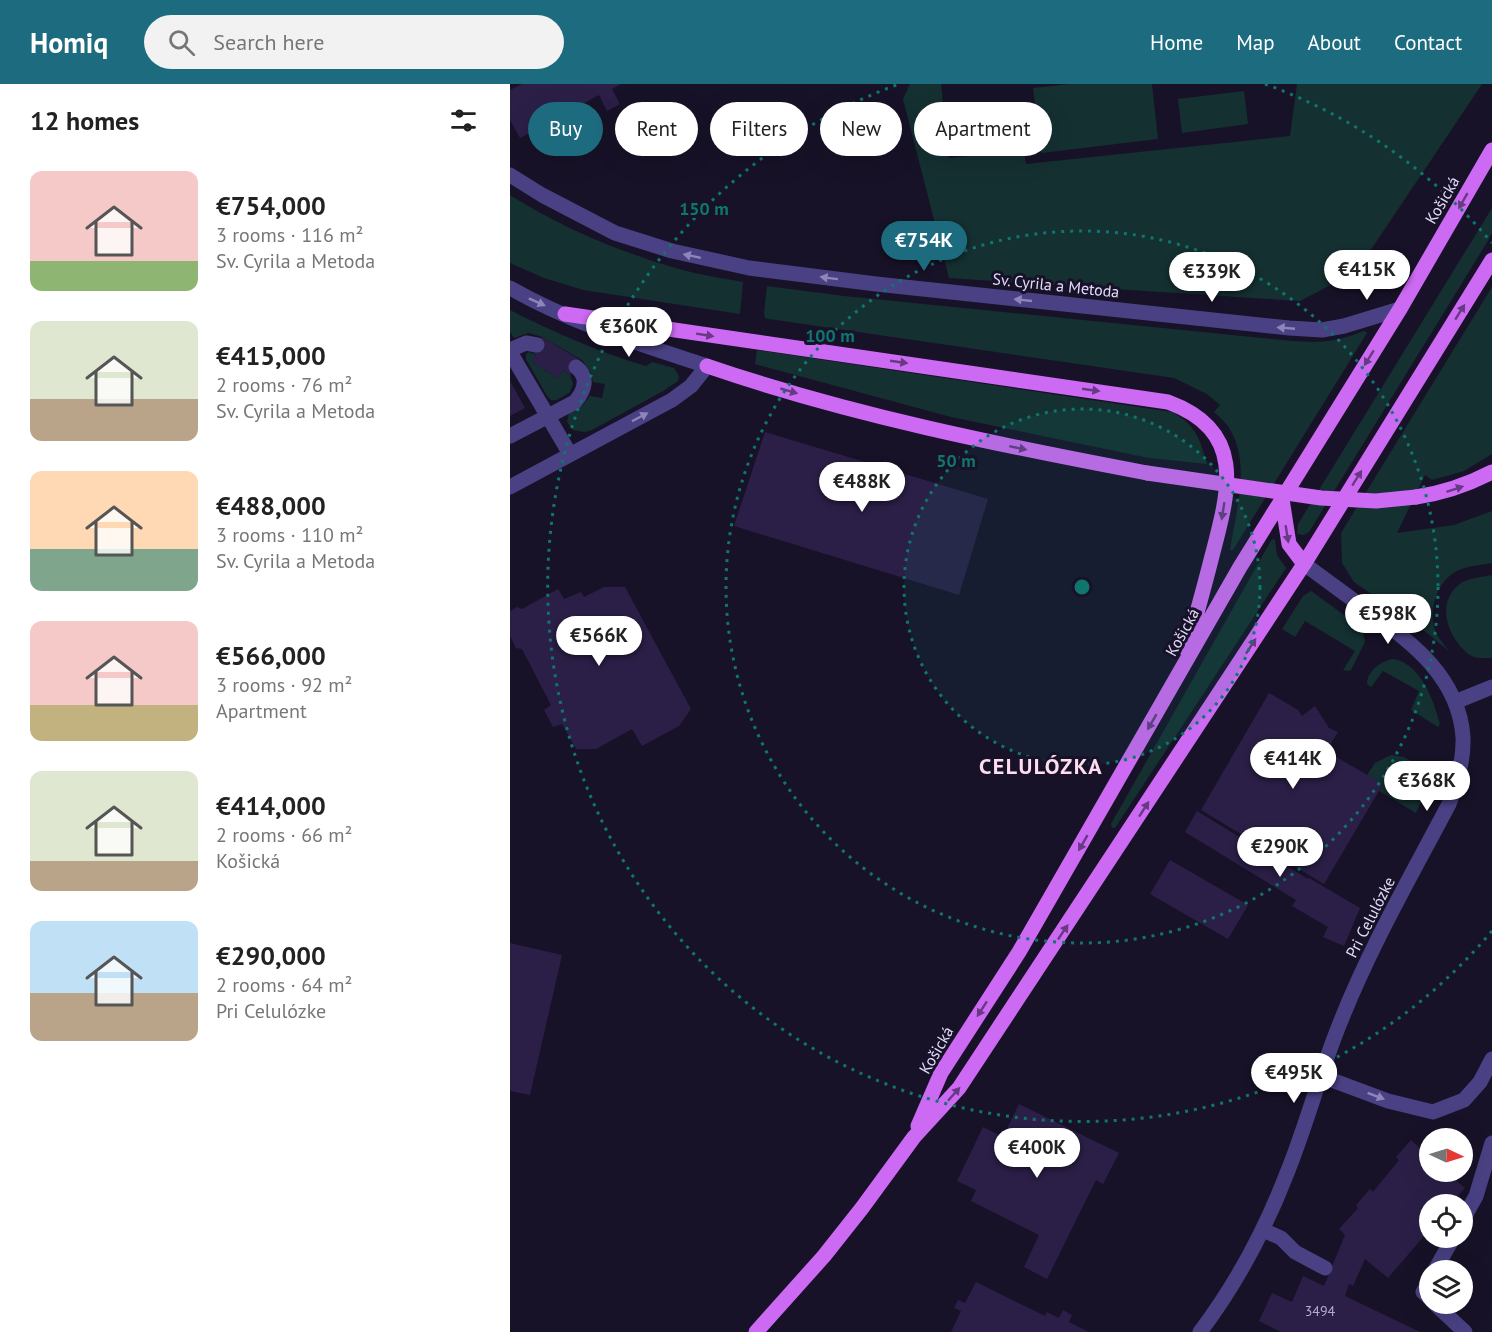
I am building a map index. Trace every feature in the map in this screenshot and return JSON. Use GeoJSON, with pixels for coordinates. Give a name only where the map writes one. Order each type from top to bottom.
{"type":"FeatureCollection","features":[{"type":"Feature","properties":{"kind":"main road","name":"Košická"},"geometry":{"type":"LineString","coordinates":[[914,1137],[940,1073],[1019,952],[1281,499],[1400,309],[1492,150]]}},
{"type":"Feature","properties":{"kind":"main road","name":"Košická"},"geometry":{"type":"LineString","coordinates":[[756,1332],[824,1256],[914,1137],[959,1088],[1304,564],[1492,260]]}},
{"type":"Feature","properties":{"kind":"main road"},"geometry":{"type":"LineString","coordinates":[[564,314],[1168,402],[1185,408],[1201,418],[1213,432],[1224,454],[1228,475],[1222,519],[1181,671]]}},
{"type":"Feature","properties":{"kind":"main road"},"geometry":{"type":"LineString","coordinates":[[707,366],[843,406],[1046,454],[1147,473],[1321,498],[1376,501],[1416,497],[1468,485],[1492,472]]}},
{"type":"Feature","properties":{"kind":"main road"},"geometry":{"type":"LineString","coordinates":[[1281,499],[1289,544],[1304,564]]}},
{"type":"Feature","properties":{"kind":"street","name":"Sv. Cyrila a Metoda"},"geometry":{"type":"LineString","coordinates":[[510,175],[542,195],[615,233],[672,251],[762,270],[1289,328],[1322,330],[1344,326],[1400,309]]}},
{"type":"Feature","properties":{"kind":"street"},"geometry":{"type":"LineString","coordinates":[[510,288],[564,314],[626,339],[707,366],[691,386],[672,400],[510,487]]}},
{"type":"Feature","properties":{"kind":"street"},"geometry":{"type":"LineString","coordinates":[[537,345],[526,343],[510,351],[570,454]]}},
{"type":"Feature","properties":{"kind":"street"},"geometry":{"type":"LineString","coordinates":[[510,436],[575,402],[583,393],[585,381],[582,372],[576,367]]}},
{"type":"Feature","properties":{"kind":"street","name":"Pri Celulózke"},"geometry":{"type":"LineString","coordinates":[[1200,1332],[1238,1277],[1263,1230],[1288,1172],[1339,1024],[1361,972],[1449,804],[1458,781],[1462,760],[1463,738],[1460,718],[1455,702],[1433,665],[1415,646],[1304,564]]}},
{"type":"Feature","properties":{"kind":"street"},"geometry":{"type":"LineString","coordinates":[[1455,702],[1492,687]]}},
{"type":"Feature","properties":{"kind":"street"},"geometry":{"type":"LineString","coordinates":[[1321,1076],[1388,1101],[1433,1112],[1464,1100],[1479,1082],[1492,1059]]}},
{"type":"Feature","properties":{"kind":"street"},"geometry":{"type":"LineString","coordinates":[[1473,1201],[1492,1143]]}},
{"type":"Feature","properties":{"kind":"street"},"geometry":{"type":"LineString","coordinates":[[1263,1230],[1281,1238],[1295,1252],[1325,1268]]}},
{"type":"Feature","properties":{"kind":"street"},"geometry":{"type":"LineString","coordinates":[[1446,1314],[1465,1332]]}},
{"type":"Feature","properties":{"kind":"green space"},"geometry":{"type":"Polygon","coordinates":[[[910,84],[941,84],[943,102],[914,102],[914,142],[903,99],[910,84]]]}},
{"type":"Feature","properties":{"kind":"green space"},"geometry":{"type":"Polygon","coordinates":[[[1071,84],[1152,84],[1158,139],[1052,152],[1052,102],[1035,102],[1033,88],[1071,84]]]}},
{"type":"Feature","properties":{"kind":"green space"},"geometry":{"type":"Polygon","coordinates":[[[1297,84],[1482,84],[1356,272],[1300,301],[949,278],[918,156],[949,156],[949,158],[1025,156],[1026,164],[1290,136],[1297,84]]]}},
{"type":"Feature","properties":{"kind":"green space"},"geometry":{"type":"Polygon","coordinates":[[[1244,91],[1248,124],[1182,133],[1178,99],[1244,91]]]}},
{"type":"Feature","properties":{"kind":"green space"},"geometry":{"type":"Polygon","coordinates":[[[510,195],[550,218],[613,247],[679,269],[743,282],[740,314],[583,290],[544,278],[510,263],[510,195]]]}},
{"type":"Feature","properties":{"kind":"green space"},"geometry":{"type":"Polygon","coordinates":[[[1492,208],[1492,233],[1486,244],[1309,532],[1304,535],[1297,534],[1298,524],[1492,208]]]}},
{"type":"Feature","properties":{"kind":"green space"},"geometry":{"type":"Polygon","coordinates":[[[767,286],[844,296],[1292,341],[1328,341],[1364,331],[1367,333],[1233,550],[1230,550],[1240,487],[1239,455],[1228,426],[1214,412],[1220,405],[1207,394],[1174,378],[769,319],[765,318],[764,313],[767,286]]]}},
{"type":"Feature","properties":{"kind":"green space"},"geometry":{"type":"Polygon","coordinates":[[[1492,287],[1492,454],[1464,471],[1432,480],[1425,475],[1397,533],[1454,525],[1492,511],[1492,563],[1455,572],[1444,582],[1436,596],[1433,611],[1434,627],[1449,651],[1422,629],[1354,582],[1342,563],[1341,533],[1492,287]]]}},
{"type":"Feature","properties":{"kind":"green space"},"geometry":{"type":"Polygon","coordinates":[[[510,310],[560,334],[611,354],[646,366],[652,362],[674,368],[679,376],[678,381],[592,430],[584,432],[573,430],[567,422],[569,413],[582,406],[590,396],[602,398],[605,384],[593,382],[591,373],[582,360],[542,337],[529,333],[514,338],[510,332],[510,310]]]}},
{"type":"Feature","properties":{"kind":"green space"},"geometry":{"type":"Polygon","coordinates":[[[757,350],[1172,412],[1187,422],[1196,433],[1207,464],[1149,458],[951,417],[755,364],[757,350]]]}},
{"type":"Feature","properties":{"kind":"green space"},"geometry":{"type":"Polygon","coordinates":[[[529,352],[536,355],[532,362],[558,378],[563,370],[570,375],[573,384],[570,392],[557,400],[551,400],[526,359],[526,354],[529,352]]]}},
{"type":"Feature","properties":{"kind":"green space"},"geometry":{"type":"Polygon","coordinates":[[[1272,539],[1275,540],[1277,555],[1286,568],[1115,828],[1112,828],[1111,824],[1272,539]]]}},
{"type":"Feature","properties":{"kind":"green space"},"geometry":{"type":"Polygon","coordinates":[[[1492,575],[1492,658],[1477,658],[1470,655],[1456,640],[1450,630],[1446,610],[1453,591],[1461,583],[1492,575]]]}},
{"type":"Feature","properties":{"kind":"green space"},"geometry":{"type":"Polygon","coordinates":[[[1311,591],[1362,628],[1365,642],[1351,670],[1343,670],[1355,651],[1305,621],[1295,637],[1282,629],[1303,596],[1311,591]]]}},
{"type":"Feature","properties":{"kind":"green space"},"geometry":{"type":"Polygon","coordinates":[[[1394,659],[1412,668],[1425,685],[1440,724],[1438,727],[1411,710],[1419,691],[1383,671],[1371,687],[1367,684],[1376,667],[1394,659]]]}},
{"type":"Feature","properties":{"kind":"green space"},"geometry":{"type":"Polygon","coordinates":[[[1391,755],[1404,757],[1431,772],[1433,776],[1416,813],[1379,791],[1382,784],[1367,775],[1375,763],[1391,755]]]}},
{"type":"Feature","properties":{"kind":"building"},"geometry":{"type":"Polygon","coordinates":[[[522,84],[621,84],[612,89],[619,102],[615,102],[615,107],[607,111],[599,95],[586,102],[528,102],[528,134],[520,138],[510,120],[510,90],[522,84]]]}},
{"type":"Feature","properties":{"kind":"building"},"geometry":{"type":"Polygon","coordinates":[[[542,337],[580,360],[570,375],[563,370],[558,378],[532,362],[536,355],[533,353],[542,337]]]}},
{"type":"Feature","properties":{"kind":"building"},"geometry":{"type":"Polygon","coordinates":[[[510,381],[525,408],[510,416],[510,381]]]}},
{"type":"Feature","properties":{"kind":"building"},"geometry":{"type":"Polygon","coordinates":[[[765,432],[988,499],[959,595],[734,526],[765,432]]]}},
{"type":"Feature","properties":{"kind":"building"},"geometry":{"type":"Polygon","coordinates":[[[604,587],[625,587],[691,709],[679,726],[642,746],[632,729],[596,749],[576,749],[562,724],[553,727],[544,710],[551,705],[522,649],[516,648],[510,636],[510,611],[517,607],[522,609],[558,589],[564,599],[581,592],[584,597],[604,587]]]}},
{"type":"Feature","properties":{"kind":"building"},"geometry":{"type":"Polygon","coordinates":[[[1269,693],[1298,710],[1302,716],[1315,706],[1329,728],[1338,732],[1326,751],[1383,784],[1324,884],[1201,810],[1269,693]]]}},
{"type":"Feature","properties":{"kind":"building"},"geometry":{"type":"Polygon","coordinates":[[[1197,811],[1360,908],[1344,946],[1323,937],[1328,927],[1292,906],[1296,900],[1185,832],[1197,811]]]}},
{"type":"Feature","properties":{"kind":"building"},"geometry":{"type":"Polygon","coordinates":[[[1170,860],[1248,905],[1228,939],[1150,894],[1170,860]]]}},
{"type":"Feature","properties":{"kind":"building"},"geometry":{"type":"Polygon","coordinates":[[[510,943],[562,955],[530,1095],[510,1091],[510,943]]]}},
{"type":"Feature","properties":{"kind":"building"},"geometry":{"type":"Polygon","coordinates":[[[1019,1104],[1119,1153],[1103,1184],[1096,1180],[1047,1279],[1024,1267],[1039,1235],[971,1201],[976,1190],[957,1181],[983,1127],[1003,1137],[1019,1104]]]}},
{"type":"Feature","properties":{"kind":"building"},"geometry":{"type":"Polygon","coordinates":[[[1411,1140],[1419,1147],[1419,1182],[1458,1182],[1465,1188],[1460,1194],[1419,1194],[1419,1242],[1388,1278],[1365,1259],[1353,1286],[1349,1284],[1345,1296],[1420,1332],[1281,1332],[1259,1321],[1272,1293],[1292,1302],[1303,1276],[1324,1286],[1345,1235],[1339,1229],[1358,1208],[1356,1205],[1370,1189],[1373,1192],[1399,1160],[1396,1157],[1411,1140]]]}},
{"type":"Feature","properties":{"kind":"building"},"geometry":{"type":"Polygon","coordinates":[[[976,1282],[1045,1316],[1047,1312],[1059,1318],[1063,1310],[1072,1315],[1069,1322],[1089,1332],[951,1332],[961,1311],[954,1308],[958,1300],[965,1303],[976,1282]]]}},
{"type":"Feature","properties":{"kind":"district","name":"CELULÓZKA"},"geometry":{"type":"Point","coordinates":[1041,766]}}]}
